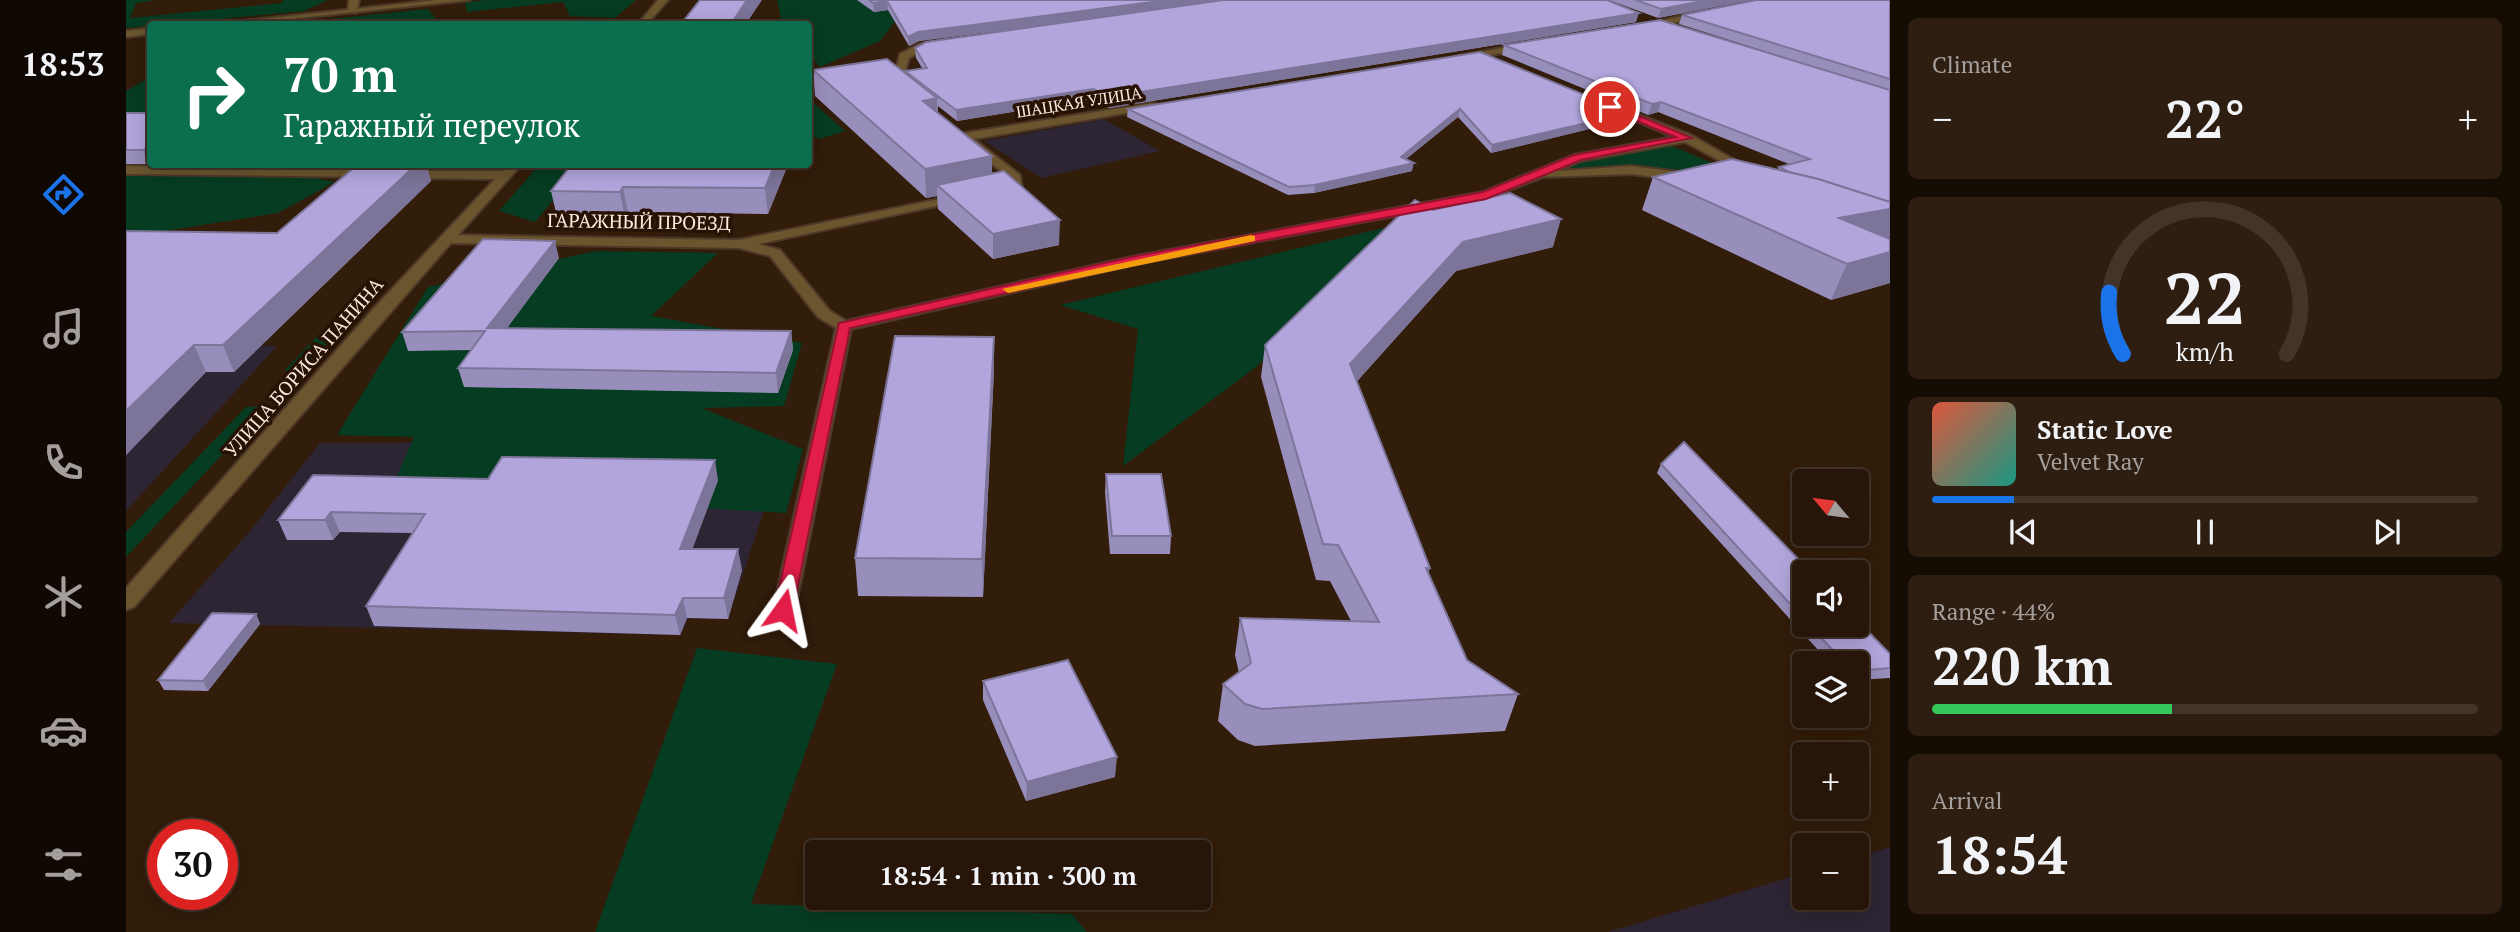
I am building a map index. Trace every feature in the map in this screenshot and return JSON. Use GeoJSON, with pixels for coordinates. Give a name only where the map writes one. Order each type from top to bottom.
{"type":"FeatureCollection","features":[{"type":"Feature","properties":{"kind":"street"},"geometry":{"type":"LineString","coordinates":[[353,11],[354,0]]}},
{"type":"Feature","properties":{"kind":"street"},"geometry":{"type":"LineString","coordinates":[[250,21],[465,0]]}},
{"type":"Feature","properties":{"kind":"street"},"geometry":{"type":"LineString","coordinates":[[645,21],[663,0]]}},
{"type":"Feature","properties":{"kind":"street"},"geometry":{"type":"LineString","coordinates":[[1622,30],[1723,10]]}},
{"type":"Feature","properties":{"kind":"street"},"geometry":{"type":"LineString","coordinates":[[1631,14],[1681,32]]}},
{"type":"Feature","properties":{"kind":"street"},"geometry":{"type":"LineString","coordinates":[[126,34],[147,31]]}},
{"type":"Feature","properties":{"kind":"street"},"geometry":{"type":"LineString","coordinates":[[915,99],[895,83],[904,56],[923,46],[950,43]]}},
{"type":"Feature","properties":{"kind":"street"},"geometry":{"type":"LineString","coordinates":[[1442,60],[1541,44]]}},
{"type":"Feature","properties":{"kind":"street"},"geometry":{"type":"LineString","coordinates":[[1482,54],[1507,64]]}},
{"type":"Feature","properties":{"kind":"street"},"geometry":{"type":"LineString","coordinates":[[1597,101],[1687,138],[1730,161]]}},
{"type":"Feature","properties":{"kind":"street","name":"ШАЦКАЯ УЛИЦА"},"geometry":{"type":"LineString","coordinates":[[738,244],[1017,185],[1014,175],[960,133],[1167,104]]}},
{"type":"Feature","properties":{"kind":"street"},"geometry":{"type":"LineString","coordinates":[[783,610],[844,326],[1136,260],[1486,195],[1539,176],[1578,158],[1687,138]]}},
{"type":"Feature","properties":{"kind":"street"},"geometry":{"type":"LineString","coordinates":[[126,170],[511,170]]}},
{"type":"Feature","properties":{"kind":"street","name":"УЛИЦА БОРИСА ПАНИНА"},"geometry":{"type":"LineString","coordinates":[[126,602],[445,239],[511,170]]}},
{"type":"Feature","properties":{"kind":"street"},"geometry":{"type":"LineString","coordinates":[[1539,176],[1631,170],[1707,180]]}},
{"type":"Feature","properties":{"kind":"street","name":"ГАРАЖНЫЙ ПРОЕЗД"},"geometry":{"type":"LineString","coordinates":[[445,239],[738,244],[775,253],[824,314],[844,326]]}},
{"type":"Feature","properties":{"kind":"shaded area"},"geometry":{"type":"Polygon","coordinates":[[[1104,119],[1160,151],[1041,178],[984,141],[1104,119]]]}},
{"type":"Feature","properties":{"kind":"shaded area"},"geometry":{"type":"Polygon","coordinates":[[[126,345],[277,346],[126,511],[126,345]]]}},
{"type":"Feature","properties":{"kind":"shaded area"},"geometry":{"type":"Polygon","coordinates":[[[454,438],[787,441],[728,619],[688,618],[680,635],[169,623],[250,531],[320,443],[402,443],[454,438]]]}},
{"type":"Feature","properties":{"kind":"shaded area"},"geometry":{"type":"Polygon","coordinates":[[[1890,847],[1890,932],[1608,932],[1792,877],[1792,910],[1869,910],[1869,853],[1890,847]]]}},
{"type":"Feature","properties":{"kind":"green space"},"geometry":{"type":"Polygon","coordinates":[[[126,0],[155,0],[136,3],[130,18],[282,3],[283,0],[328,0],[304,11],[199,21],[147,21],[147,26],[126,28],[126,0]]]}},
{"type":"Feature","properties":{"kind":"green space"},"geometry":{"type":"Polygon","coordinates":[[[636,0],[615,18],[570,16],[563,2],[467,12],[465,2],[636,0]]]}},
{"type":"Feature","properties":{"kind":"green space"},"geometry":{"type":"Polygon","coordinates":[[[777,0],[980,0],[899,16],[880,41],[820,67],[812,58],[812,21],[781,21],[777,0]]]}},
{"type":"Feature","properties":{"kind":"green space"},"geometry":{"type":"Polygon","coordinates":[[[427,9],[438,21],[312,21],[427,9]]]}},
{"type":"Feature","properties":{"kind":"green space"},"geometry":{"type":"Polygon","coordinates":[[[147,79],[147,168],[265,168],[335,182],[278,213],[126,237],[126,91],[147,79]]]}},
{"type":"Feature","properties":{"kind":"green space"},"geometry":{"type":"Polygon","coordinates":[[[812,102],[845,131],[820,139],[812,136],[812,102]]]}},
{"type":"Feature","properties":{"kind":"green space"},"geometry":{"type":"Polygon","coordinates":[[[1658,140],[1731,171],[1627,168],[1549,173],[1580,157],[1658,140]]]}},
{"type":"Feature","properties":{"kind":"green space"},"geometry":{"type":"Polygon","coordinates":[[[536,168],[580,168],[535,222],[499,211],[536,168]]]}},
{"type":"Feature","properties":{"kind":"green space"},"geometry":{"type":"Polygon","coordinates":[[[1450,212],[1382,245],[1256,367],[1123,466],[1138,329],[1060,305],[1450,212]]]}},
{"type":"Feature","properties":{"kind":"green space"},"geometry":{"type":"Polygon","coordinates":[[[596,251],[718,253],[651,316],[802,343],[784,406],[702,408],[803,449],[786,513],[391,490],[414,437],[337,435],[428,287],[596,251]]]}},
{"type":"Feature","properties":{"kind":"green space"},"geometry":{"type":"Polygon","coordinates":[[[327,326],[345,327],[305,366],[284,371],[327,326]]]}},
{"type":"Feature","properties":{"kind":"green space"},"geometry":{"type":"Polygon","coordinates":[[[246,407],[267,407],[126,557],[126,532],[246,407]]]}},
{"type":"Feature","properties":{"kind":"green space"},"geometry":{"type":"Polygon","coordinates":[[[697,648],[837,664],[751,904],[805,906],[805,910],[1072,914],[1087,932],[595,932],[697,648]]]}},
{"type":"Feature","properties":{"kind":"building"},"geometry":{"type":"Polygon","coordinates":[[[700,0],[747,0],[733,21],[683,21],[700,0]]]}},
{"type":"Feature","properties":{"kind":"building"},"geometry":{"type":"Polygon","coordinates":[[[869,0],[1168,0],[918,32],[908,37],[887,1],[873,3],[869,0]]]}},
{"type":"Feature","properties":{"kind":"building"},"geometry":{"type":"Polygon","coordinates":[[[1223,0],[1607,0],[1639,13],[1109,97],[1093,89],[956,110],[905,71],[927,68],[915,48],[926,42],[1223,0]]]}},
{"type":"Feature","properties":{"kind":"building"},"geometry":{"type":"Polygon","coordinates":[[[1636,0],[1708,0],[1661,9],[1636,0]]]}},
{"type":"Feature","properties":{"kind":"building"},"geometry":{"type":"Polygon","coordinates":[[[1756,0],[1890,0],[1890,79],[1682,15],[1756,0]]]}},
{"type":"Feature","properties":{"kind":"building"},"geometry":{"type":"Polygon","coordinates":[[[1660,20],[1890,90],[1890,202],[1789,172],[1779,167],[1810,159],[1661,102],[1652,104],[1504,45],[1660,20]]]}},
{"type":"Feature","properties":{"kind":"building"},"geometry":{"type":"Polygon","coordinates":[[[1480,52],[1629,113],[1492,145],[1460,109],[1401,157],[1414,163],[1315,185],[1289,187],[1128,109],[1480,52]]]}},
{"type":"Feature","properties":{"kind":"building"},"geometry":{"type":"Polygon","coordinates":[[[887,59],[937,98],[923,101],[992,156],[925,169],[813,70],[887,59]]]}},
{"type":"Feature","properties":{"kind":"building"},"geometry":{"type":"Polygon","coordinates":[[[126,113],[147,113],[147,148],[126,150],[126,113]]]}},
{"type":"Feature","properties":{"kind":"building"},"geometry":{"type":"Polygon","coordinates":[[[1732,159],[1818,179],[1890,202],[1890,209],[1839,218],[1890,239],[1890,252],[1847,264],[1653,177],[1732,159]]]}},
{"type":"Feature","properties":{"kind":"building"},"geometry":{"type":"Polygon","coordinates":[[[353,168],[413,168],[223,345],[194,345],[126,411],[126,231],[277,233],[353,168]]]}},
{"type":"Feature","properties":{"kind":"building"},"geometry":{"type":"Polygon","coordinates":[[[569,168],[773,168],[765,188],[623,187],[620,192],[551,191],[569,168]]]}},
{"type":"Feature","properties":{"kind":"building"},"geometry":{"type":"Polygon","coordinates":[[[1004,171],[1060,220],[993,234],[937,185],[1004,171]]]}},
{"type":"Feature","properties":{"kind":"building"},"geometry":{"type":"Polygon","coordinates":[[[1510,193],[1561,219],[1463,242],[1350,364],[1430,568],[1426,568],[1467,660],[1518,694],[1262,709],[1245,704],[1223,684],[1251,663],[1240,618],[1379,622],[1338,545],[1323,544],[1265,345],[1415,200],[1433,210],[1510,193]]]}},
{"type":"Feature","properties":{"kind":"building"},"geometry":{"type":"Polygon","coordinates":[[[483,239],[555,241],[487,328],[791,331],[776,373],[458,368],[485,331],[402,332],[483,239]]]}},
{"type":"Feature","properties":{"kind":"building"},"geometry":{"type":"Polygon","coordinates":[[[895,336],[994,337],[982,559],[855,558],[895,336]]]}},
{"type":"Feature","properties":{"kind":"building"},"geometry":{"type":"Polygon","coordinates":[[[1684,442],[1799,560],[1792,560],[1792,606],[1661,464],[1684,442]]]}},
{"type":"Feature","properties":{"kind":"building"},"geometry":{"type":"Polygon","coordinates":[[[502,457],[715,460],[680,549],[738,549],[724,598],[683,598],[675,615],[366,606],[425,514],[331,512],[325,520],[278,520],[313,475],[488,479],[502,457]]]}},
{"type":"Feature","properties":{"kind":"building"},"geometry":{"type":"Polygon","coordinates":[[[1106,474],[1161,474],[1171,536],[1112,536],[1106,474]]]}},
{"type":"Feature","properties":{"kind":"building"},"geometry":{"type":"Polygon","coordinates":[[[212,613],[256,614],[203,681],[158,680],[212,613]]]}},
{"type":"Feature","properties":{"kind":"building"},"geometry":{"type":"Polygon","coordinates":[[[1869,632],[1890,654],[1890,668],[1869,670],[1869,651],[1834,651],[1820,637],[1869,637],[1869,632]]]}},
{"type":"Feature","properties":{"kind":"building"},"geometry":{"type":"Polygon","coordinates":[[[1068,660],[1117,757],[1027,782],[983,681],[1068,660]]]}},
{"type":"Feature","properties":{"kind":"slow traffic"},"geometry":{"type":"LineString","coordinates":[[1008,289],[1136,260],[1251,239]]}},
{"type":"Feature","properties":{"kind":"route"},"geometry":{"type":"LineString","coordinates":[[783,610],[844,326],[1136,260],[1486,195],[1539,176],[1578,158],[1687,138],[1610,107]]}}]}
